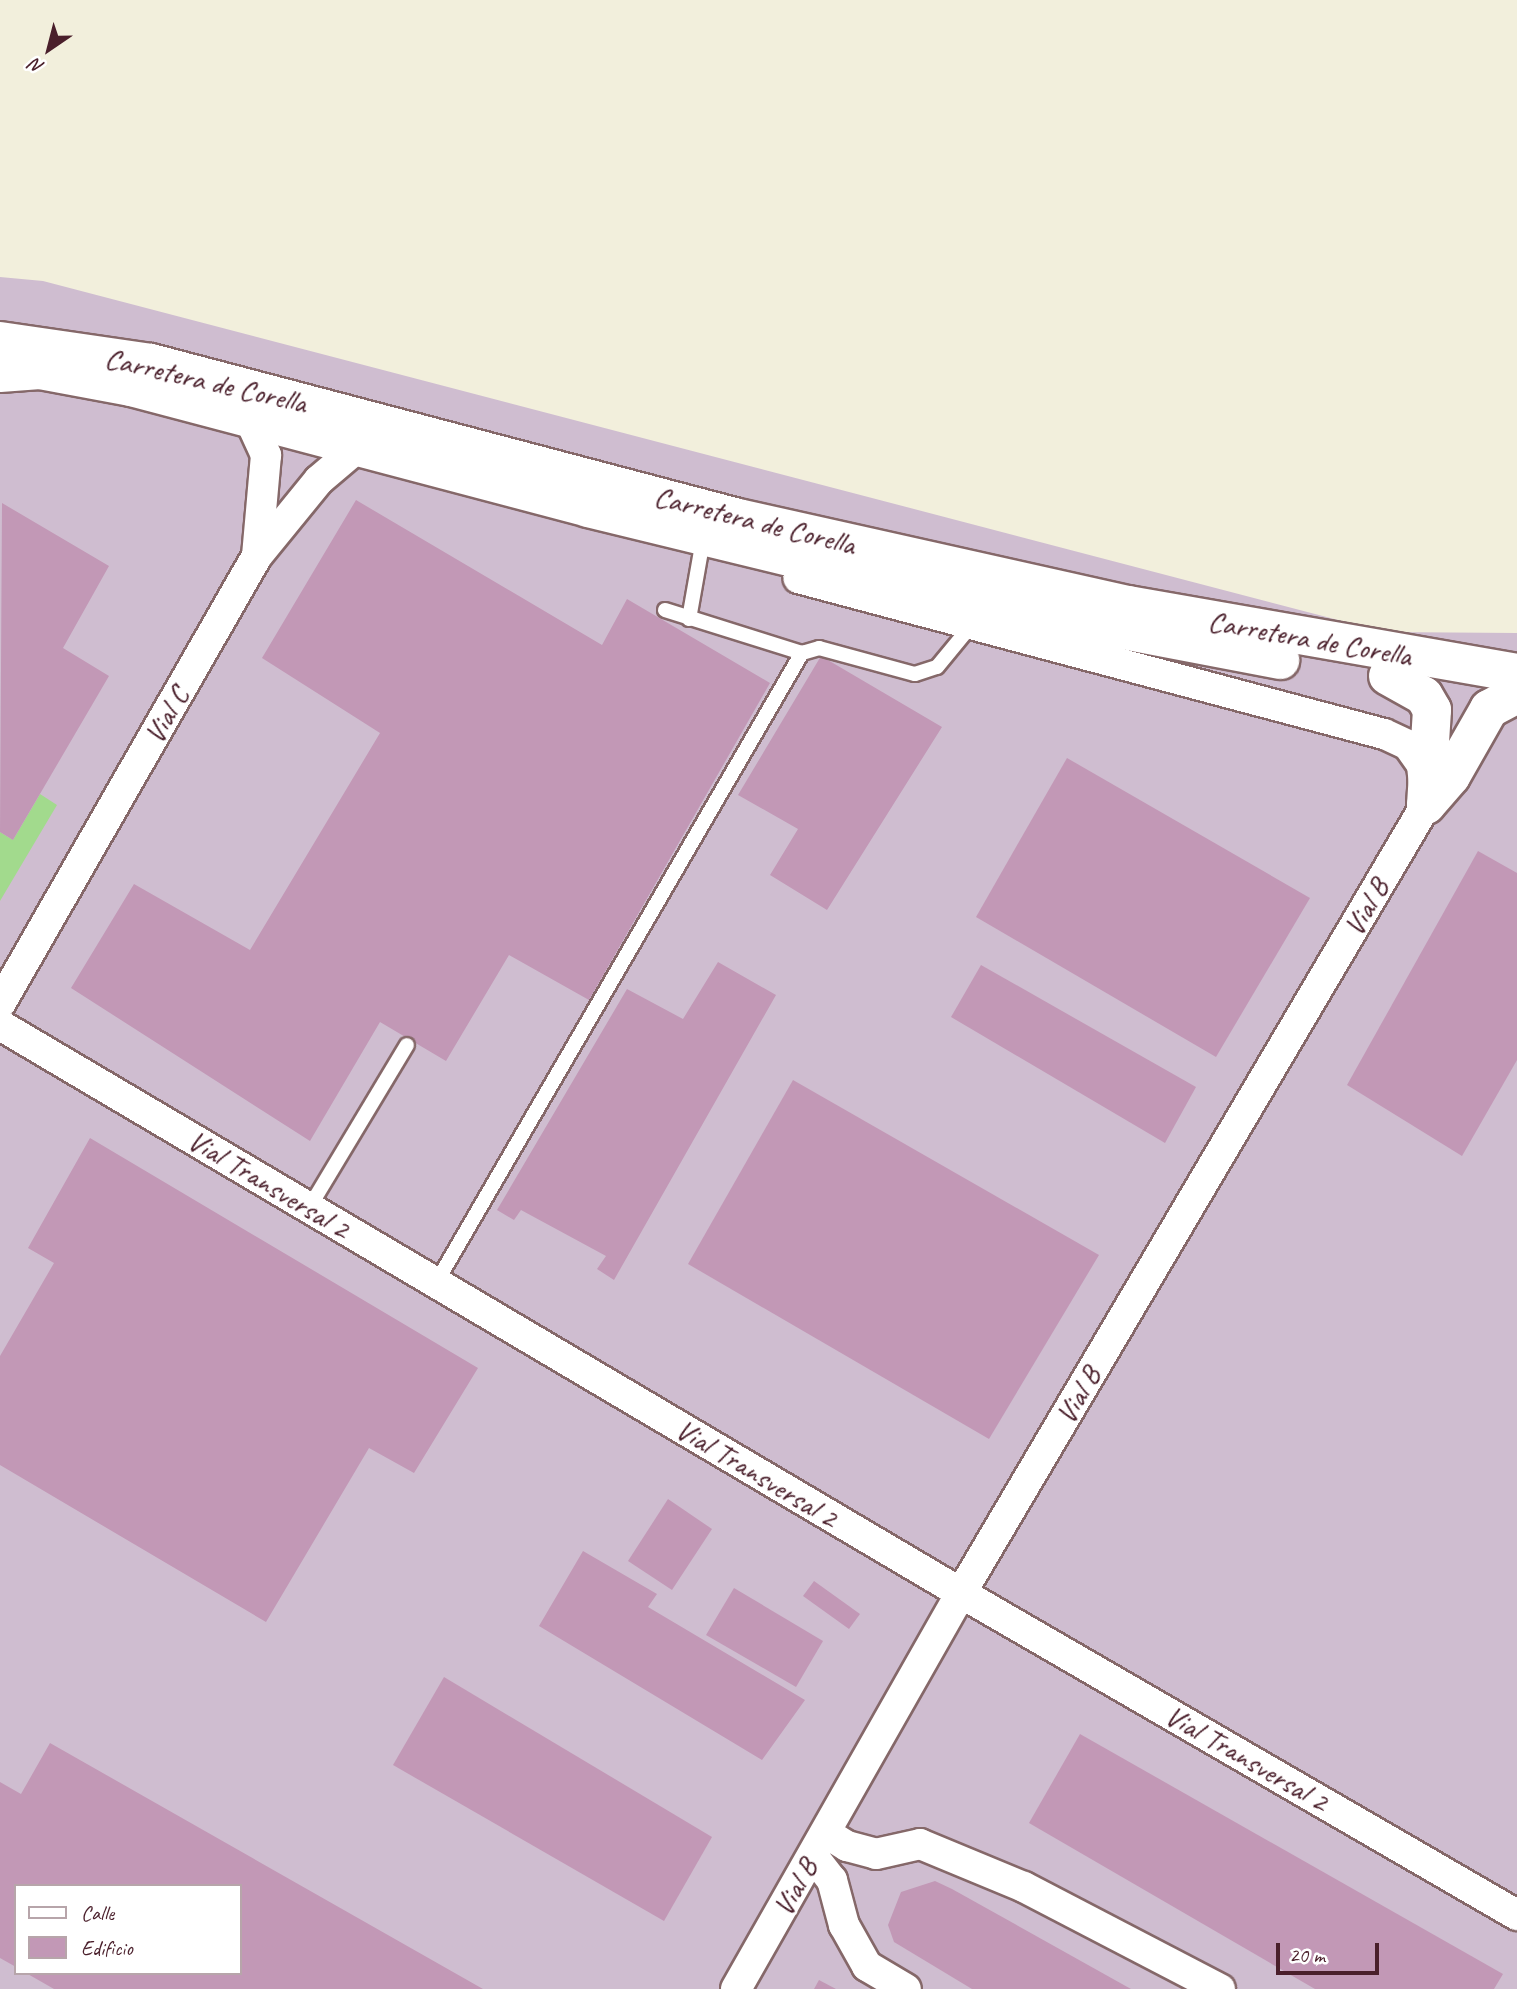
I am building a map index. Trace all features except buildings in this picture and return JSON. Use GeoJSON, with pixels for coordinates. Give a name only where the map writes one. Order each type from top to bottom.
{"type":"FeatureCollection","features":[{"type":"Feature","properties":{"kind":"main road","name":"Carretera de Corella"},"geometry":{"type":"LineString","coordinates":[[0,341],[151,363],[738,518],[1129,605],[1517,673]]}},
{"type":"Feature","properties":{"kind":"main road","name":"Carretera de Corella"},"geometry":{"type":"LineString","coordinates":[[0,373],[40,370],[248,418],[588,508],[965,600],[1273,659],[1517,692]]}},
{"type":"Feature","properties":{"kind":"main road"},"geometry":{"type":"LineString","coordinates":[[927,614],[941,608],[1170,653],[1233,660],[1273,659]]}},
{"type":"Feature","properties":{"kind":"main road"},"geometry":{"type":"LineString","coordinates":[[1388,676],[1424,696],[1432,710],[1426,805]]}},
{"type":"Feature","properties":{"kind":"main road"},"geometry":{"type":"LineString","coordinates":[[1426,805],[1451,776],[1489,709],[1517,692]]}},
{"type":"Feature","properties":{"kind":"street"},"geometry":{"type":"LineString","coordinates":[[248,418],[266,454],[257,556]]}},
{"type":"Feature","properties":{"kind":"street","name":"Vial C"},"geometry":{"type":"LineString","coordinates":[[0,1004],[257,556],[319,480],[358,447]]}},
{"type":"Feature","properties":{"kind":"street","name":"Carretera de Corella"},"geometry":{"type":"LineString","coordinates":[[588,508],[701,551],[970,627],[1384,734],[1408,745],[1422,765],[1426,805]]}},
{"type":"Feature","properties":{"kind":"street","name":"Vial B"},"geometry":{"type":"LineString","coordinates":[[736,1989],[961,1593],[1426,805]]}},
{"type":"Feature","properties":{"kind":"street","name":"Vial Transversal 2"},"geometry":{"type":"LineString","coordinates":[[0,1025],[961,1593],[1517,1915]]}},
{"type":"Feature","properties":{"kind":"street"},"geometry":{"type":"LineString","coordinates":[[906,1989],[867,1966],[844,1925],[820,1844],[847,1846],[876,1854],[920,1844],[1024,1887],[1220,1989]]}},
{"type":"Feature","properties":{"kind":"lane"},"geometry":{"type":"LineString","coordinates":[[689,619],[701,551]]}},
{"type":"Feature","properties":{"kind":"lane"},"geometry":{"type":"LineString","coordinates":[[665,610],[802,653],[819,648],[915,674],[937,667],[970,627]]}},
{"type":"Feature","properties":{"kind":"lane"},"geometry":{"type":"LineString","coordinates":[[436,1283],[802,653]]}},
{"type":"Feature","properties":{"kind":"lane"},"geometry":{"type":"LineString","coordinates":[[309,1209],[407,1045]]}},
{"type":"Feature","properties":{"kind":"shaded area"},"geometry":{"type":"Polygon","coordinates":[[[0,277],[43,281],[1384,632],[1517,633],[1517,1989],[0,1989],[0,277]]]}},
{"type":"Feature","properties":{"kind":"green space"},"geometry":{"type":"Polygon","coordinates":[[[40,794],[57,805],[0,901],[0,832],[13,840],[40,794]]]}}]}
